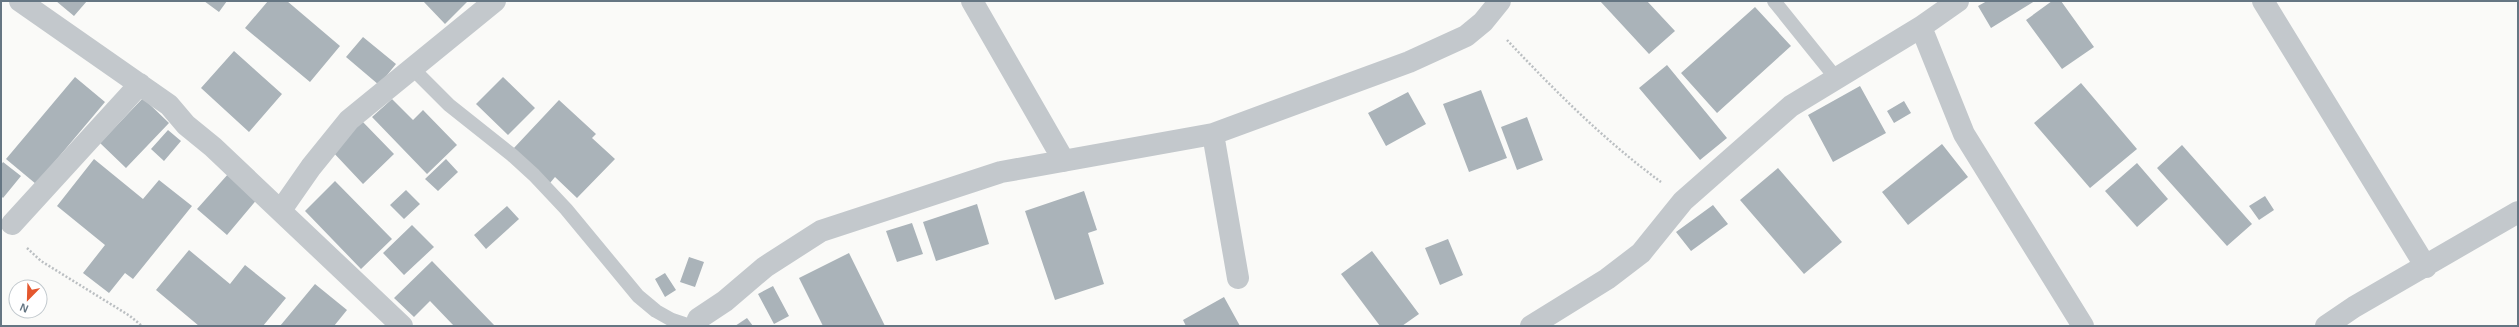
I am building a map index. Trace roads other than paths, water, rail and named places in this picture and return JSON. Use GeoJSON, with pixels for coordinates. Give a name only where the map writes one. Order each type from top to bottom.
{"type":"FeatureCollection","features":[{"type":"Feature","properties":{"kind":"street"},"geometry":{"type":"LineString","coordinates":[[20,1],[169,105],[186,125],[213,146],[402,326]]}},
{"type":"Feature","properties":{"kind":"street"},"geometry":{"type":"LineString","coordinates":[[281,210],[311,167],[349,120],[411,67],[495,1]]}},
{"type":"Feature","properties":{"kind":"street"},"geometry":{"type":"LineString","coordinates":[[972,1],[1064,161]]}},
{"type":"Feature","properties":{"kind":"street"},"geometry":{"type":"LineString","coordinates":[[696,326],[698,320],[725,301],[765,267],[821,231],[1001,172],[1214,134],[1409,62],[1466,36],[1486,18],[1500,1]]}},
{"type":"Feature","properties":{"kind":"street"},"geometry":{"type":"LineString","coordinates":[[1531,326],[1607,279],[1641,253],[1683,201],[1791,106],[1920,27],[1958,1]]}},
{"type":"Feature","properties":{"kind":"street"},"geometry":{"type":"LineString","coordinates":[[2263,1],[2426,267]]}},
{"type":"Feature","properties":{"kind":"street"},"geometry":{"type":"LineString","coordinates":[[1920,27],[1964,134],[2083,326]]}},
{"type":"Feature","properties":{"kind":"street"},"geometry":{"type":"LineString","coordinates":[[12,224],[140,84]]}},
{"type":"Feature","properties":{"kind":"street"},"geometry":{"type":"LineString","coordinates":[[1214,134],[1238,278]]}},
{"type":"Feature","properties":{"kind":"street"},"geometry":{"type":"LineString","coordinates":[[2326,326],[2354,307],[2426,267],[2518,212]]}},
{"type":"Feature","properties":{"kind":"lane"},"geometry":{"type":"LineString","coordinates":[[1774,1],[1836,78]]}},
{"type":"Feature","properties":{"kind":"lane"},"geometry":{"type":"LineString","coordinates":[[411,67],[449,105],[512,155],[534,175],[566,209],[638,296],[656,311],[690,326]]}}]}
